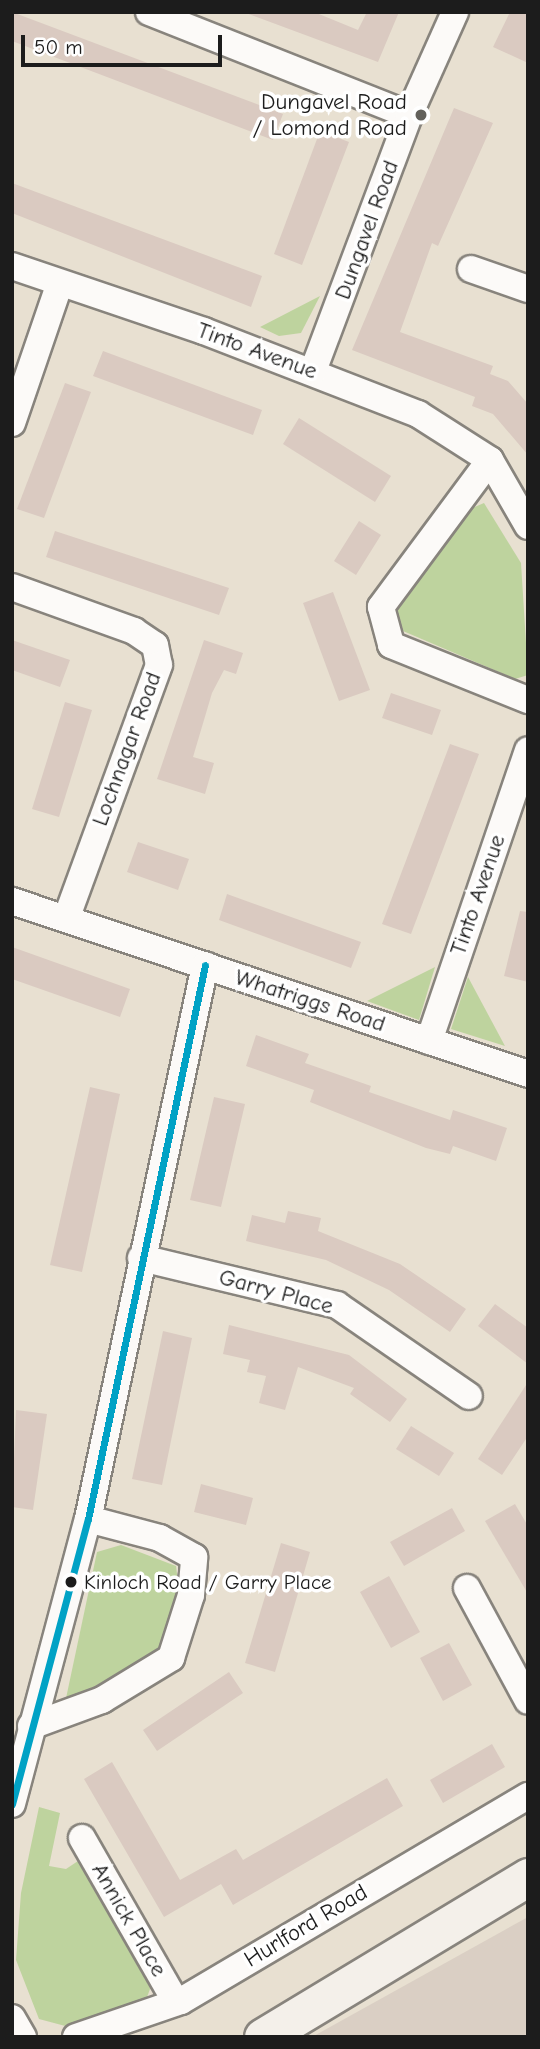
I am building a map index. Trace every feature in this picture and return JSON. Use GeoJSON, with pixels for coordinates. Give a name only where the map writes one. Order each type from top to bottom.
{"type":"FeatureCollection","features":[{"type":"Feature","properties":{"kind":"main road"},"geometry":{"type":"LineString","coordinates":[[276,2034],[528,1877]]}},
{"type":"Feature","properties":{"kind":"street"},"geometry":{"type":"LineString","coordinates":[[149,12],[409,115]]}},
{"type":"Feature","properties":{"kind":"street","name":"Dungavel Road"},"geometry":{"type":"LineString","coordinates":[[313,371],[409,115],[454,12]]}},
{"type":"Feature","properties":{"kind":"street","name":"Tinto Avenue"},"geometry":{"type":"LineString","coordinates":[[12,265],[59,286],[313,371],[418,414],[490,460],[528,526]]}},
{"type":"Feature","properties":{"kind":"street"},"geometry":{"type":"LineString","coordinates":[[471,270],[528,289]]}},
{"type":"Feature","properties":{"kind":"street"},"geometry":{"type":"LineString","coordinates":[[12,423],[59,286]]}},
{"type":"Feature","properties":{"kind":"street"},"geometry":{"type":"LineString","coordinates":[[490,460],[381,607],[391,645],[528,700]]}},
{"type":"Feature","properties":{"kind":"street","name":"Lochnagar Road"},"geometry":{"type":"LineString","coordinates":[[12,587],[134,631],[155,645],[159,665],[66,919]]}},
{"type":"Feature","properties":{"kind":"street","name":"Tinto Avenue"},"geometry":{"type":"LineString","coordinates":[[429,1041],[528,750]]}},
{"type":"Feature","properties":{"kind":"street","name":"Whatriggs Road"},"geometry":{"type":"LineString","coordinates":[[12,901],[528,1074]]}},
{"type":"Feature","properties":{"kind":"street"},"geometry":{"type":"LineString","coordinates":[[12,1804],[88,1519],[205,965]]}},
{"type":"Feature","properties":{"kind":"street","name":"Garry Place"},"geometry":{"type":"LineString","coordinates":[[141,1258],[337,1304],[469,1396]]}},
{"type":"Feature","properties":{"kind":"street"},"geometry":{"type":"LineString","coordinates":[[31,1726],[102,1700],[171,1658],[191,1595],[194,1557],[160,1538],[88,1519]]}},
{"type":"Feature","properties":{"kind":"street"},"geometry":{"type":"LineString","coordinates":[[467,1588],[528,1701]]}},
{"type":"Feature","properties":{"kind":"street","name":"Hurlford Road"},"geometry":{"type":"LineString","coordinates":[[76,2037],[176,2002],[528,1796]]}},
{"type":"Feature","properties":{"kind":"street","name":"Annick Place"},"geometry":{"type":"LineString","coordinates":[[82,1838],[176,2002]]}},
{"type":"Feature","properties":{"kind":"street"},"geometry":{"type":"LineString","coordinates":[[12,2018],[23,2037]]}},
{"type":"Feature","properties":{"kind":"shaded area"},"geometry":{"type":"Polygon","coordinates":[[[528,1917],[528,2037],[312,2037],[528,1917]]]}},
{"type":"Feature","properties":{"kind":"green space"},"geometry":{"type":"Polygon","coordinates":[[[320,296],[301,333],[279,336],[260,327],[320,296]]]}},
{"type":"Feature","properties":{"kind":"green space"},"geometry":{"type":"Polygon","coordinates":[[[484,503],[521,563],[528,675],[515,679],[403,631],[397,609],[463,512],[484,503]]]}},
{"type":"Feature","properties":{"kind":"green space"},"geometry":{"type":"Polygon","coordinates":[[[435,967],[419,1020],[367,1001],[435,967]]]}},
{"type":"Feature","properties":{"kind":"green space"},"geometry":{"type":"Polygon","coordinates":[[[468,977],[505,1046],[451,1029],[468,977]]]}},
{"type":"Feature","properties":{"kind":"green space"},"geometry":{"type":"Polygon","coordinates":[[[121,1545],[176,1566],[180,1599],[169,1638],[157,1652],[65,1703],[97,1552],[121,1545]]]}},
{"type":"Feature","properties":{"kind":"green space"},"geometry":{"type":"Polygon","coordinates":[[[39,1807],[60,1813],[49,1866],[66,1869],[78,1861],[87,1867],[148,1974],[150,1989],[146,2000],[69,2027],[39,2019],[16,1960],[21,1893],[39,1807]]]}},
{"type":"Feature","properties":{"kind":"building"},"geometry":{"type":"Polygon","coordinates":[[[12,12],[283,114],[273,140],[12,41],[12,12]]]}},
{"type":"Feature","properties":{"kind":"building"},"geometry":{"type":"Polygon","coordinates":[[[314,12],[358,30],[367,12],[399,12],[378,62],[246,13],[314,12]]]}},
{"type":"Feature","properties":{"kind":"building"},"geometry":{"type":"Polygon","coordinates":[[[510,12],[528,12],[528,63],[493,47],[510,12]]]}},
{"type":"Feature","properties":{"kind":"building"},"geometry":{"type":"Polygon","coordinates":[[[454,108],[493,123],[438,246],[432,243],[400,332],[493,366],[490,374],[508,381],[528,404],[528,455],[493,414],[472,406],[475,397],[352,350],[454,108]]]}},
{"type":"Feature","properties":{"kind":"building"},"geometry":{"type":"Polygon","coordinates":[[[320,131],[349,142],[302,265],[274,254],[320,131]]]}},
{"type":"Feature","properties":{"kind":"building"},"geometry":{"type":"Polygon","coordinates":[[[12,183],[262,276],[251,307],[12,213],[12,183]]]}},
{"type":"Feature","properties":{"kind":"building"},"geometry":{"type":"Polygon","coordinates":[[[103,351],[262,410],[253,435],[93,376],[103,351]]]}},
{"type":"Feature","properties":{"kind":"building"},"geometry":{"type":"Polygon","coordinates":[[[65,383],[91,392],[44,518],[17,509],[65,383]]]}},
{"type":"Feature","properties":{"kind":"building"},"geometry":{"type":"Polygon","coordinates":[[[299,418],[391,476],[375,502],[283,444],[299,418]]]}},
{"type":"Feature","properties":{"kind":"building"},"geometry":{"type":"Polygon","coordinates":[[[359,521],[381,535],[356,575],[334,561],[359,521]]]}},
{"type":"Feature","properties":{"kind":"building"},"geometry":{"type":"Polygon","coordinates":[[[55,531],[229,588],[219,615],[46,557],[55,531]]]}},
{"type":"Feature","properties":{"kind":"building"},"geometry":{"type":"Polygon","coordinates":[[[333,592],[370,690],[339,701],[303,603],[333,592]]]}},
{"type":"Feature","properties":{"kind":"building"},"geometry":{"type":"Polygon","coordinates":[[[12,640],[70,660],[60,687],[12,670],[12,640]]]}},
{"type":"Feature","properties":{"kind":"building"},"geometry":{"type":"Polygon","coordinates":[[[204,640],[243,653],[236,674],[224,670],[212,693],[193,757],[214,763],[205,794],[157,779],[204,640]]]}},
{"type":"Feature","properties":{"kind":"building"},"geometry":{"type":"Polygon","coordinates":[[[391,693],[441,710],[432,735],[382,718],[391,693]]]}},
{"type":"Feature","properties":{"kind":"building"},"geometry":{"type":"Polygon","coordinates":[[[65,702],[92,710],[59,817],[32,809],[65,702]]]}},
{"type":"Feature","properties":{"kind":"building"},"geometry":{"type":"Polygon","coordinates":[[[450,744],[479,754],[411,934],[382,924],[450,744]]]}},
{"type":"Feature","properties":{"kind":"building"},"geometry":{"type":"Polygon","coordinates":[[[138,842],[189,859],[178,890],[127,872],[138,842]]]}},
{"type":"Feature","properties":{"kind":"building"},"geometry":{"type":"Polygon","coordinates":[[[227,894],[361,942],[351,968],[219,920],[227,894]]]}},
{"type":"Feature","properties":{"kind":"building"},"geometry":{"type":"Polygon","coordinates":[[[520,911],[528,912],[528,982],[504,976],[520,911]]]}},
{"type":"Feature","properties":{"kind":"building"},"geometry":{"type":"Polygon","coordinates":[[[12,947],[130,989],[120,1017],[12,979],[12,947]]]}},
{"type":"Feature","properties":{"kind":"building"},"geometry":{"type":"Polygon","coordinates":[[[256,1035],[309,1054],[305,1063],[371,1086],[369,1092],[450,1120],[453,1110],[507,1128],[496,1161],[453,1146],[450,1154],[426,1148],[310,1102],[314,1090],[246,1066],[256,1035]]]}},
{"type":"Feature","properties":{"kind":"building"},"geometry":{"type":"Polygon","coordinates":[[[90,1087],[120,1094],[82,1272],[50,1265],[90,1087]]]}},
{"type":"Feature","properties":{"kind":"building"},"geometry":{"type":"Polygon","coordinates":[[[214,1097],[245,1104],[221,1207],[190,1200],[214,1097]]]}},
{"type":"Feature","properties":{"kind":"building"},"geometry":{"type":"Polygon","coordinates":[[[288,1211],[321,1218],[318,1231],[400,1264],[466,1309],[450,1332],[389,1290],[326,1260],[246,1241],[252,1215],[285,1223],[288,1211]]]}},
{"type":"Feature","properties":{"kind":"building"},"geometry":{"type":"Polygon","coordinates":[[[495,1304],[528,1328],[528,1364],[478,1326],[495,1304]]]}},
{"type":"Feature","properties":{"kind":"building"},"geometry":{"type":"Polygon","coordinates":[[[229,1325],[349,1355],[407,1399],[390,1422],[350,1394],[354,1388],[298,1367],[285,1410],[259,1403],[266,1376],[247,1372],[250,1360],[223,1354],[229,1325]]]}},
{"type":"Feature","properties":{"kind":"building"},"geometry":{"type":"Polygon","coordinates":[[[163,1331],[192,1338],[162,1485],[132,1479],[163,1331]]]}},
{"type":"Feature","properties":{"kind":"building"},"geometry":{"type":"Polygon","coordinates":[[[528,1382],[528,1436],[502,1475],[478,1459],[528,1382]]]}},
{"type":"Feature","properties":{"kind":"building"},"geometry":{"type":"Polygon","coordinates":[[[16,1410],[47,1414],[33,1510],[12,1507],[16,1410]]]}},
{"type":"Feature","properties":{"kind":"building"},"geometry":{"type":"Polygon","coordinates":[[[411,1426],[454,1453],[439,1476],[396,1449],[411,1426]]]}},
{"type":"Feature","properties":{"kind":"building"},"geometry":{"type":"Polygon","coordinates":[[[201,1484],[253,1498],[246,1525],[194,1512],[201,1484]]]}},
{"type":"Feature","properties":{"kind":"building"},"geometry":{"type":"Polygon","coordinates":[[[515,1504],[528,1526],[528,1594],[485,1521],[515,1504]]]}},
{"type":"Feature","properties":{"kind":"building"},"geometry":{"type":"Polygon","coordinates":[[[452,1508],[465,1531],[404,1566],[390,1542],[452,1508]]]}},
{"type":"Feature","properties":{"kind":"building"},"geometry":{"type":"Polygon","coordinates":[[[281,1543],[310,1552],[275,1672],[245,1663],[281,1543]]]}},
{"type":"Feature","properties":{"kind":"building"},"geometry":{"type":"Polygon","coordinates":[[[389,1576],[420,1632],[391,1648],[360,1592],[389,1576]]]}},
{"type":"Feature","properties":{"kind":"building"},"geometry":{"type":"Polygon","coordinates":[[[449,1643],[472,1685],[443,1701],[420,1658],[449,1643]]]}},
{"type":"Feature","properties":{"kind":"building"},"geometry":{"type":"Polygon","coordinates":[[[229,1672],[243,1693],[157,1751],[143,1730],[229,1672]]]}},
{"type":"Feature","properties":{"kind":"building"},"geometry":{"type":"Polygon","coordinates":[[[492,1744],[505,1767],[443,1803],[430,1780],[492,1744]]]}},
{"type":"Feature","properties":{"kind":"building"},"geometry":{"type":"Polygon","coordinates":[[[112,1762],[180,1880],[236,1849],[243,1860],[387,1778],[403,1806],[233,1905],[221,1884],[164,1917],[84,1779],[112,1762]]]}},
{"type":"Feature","properties":{"kind":"transit line"},"geometry":{"type":"LineString","coordinates":[[12,1804],[88,1519],[205,965]]}},
{"type":"Feature","properties":{"kind":"place","name":"Dungavel Road / Lomond Road"},"geometry":{"type":"Point","coordinates":[421,115]}},
{"type":"Feature","properties":{"kind":"place","name":"Kinloch Road / Garry Place"},"geometry":{"type":"Point","coordinates":[71,1582]}}]}
